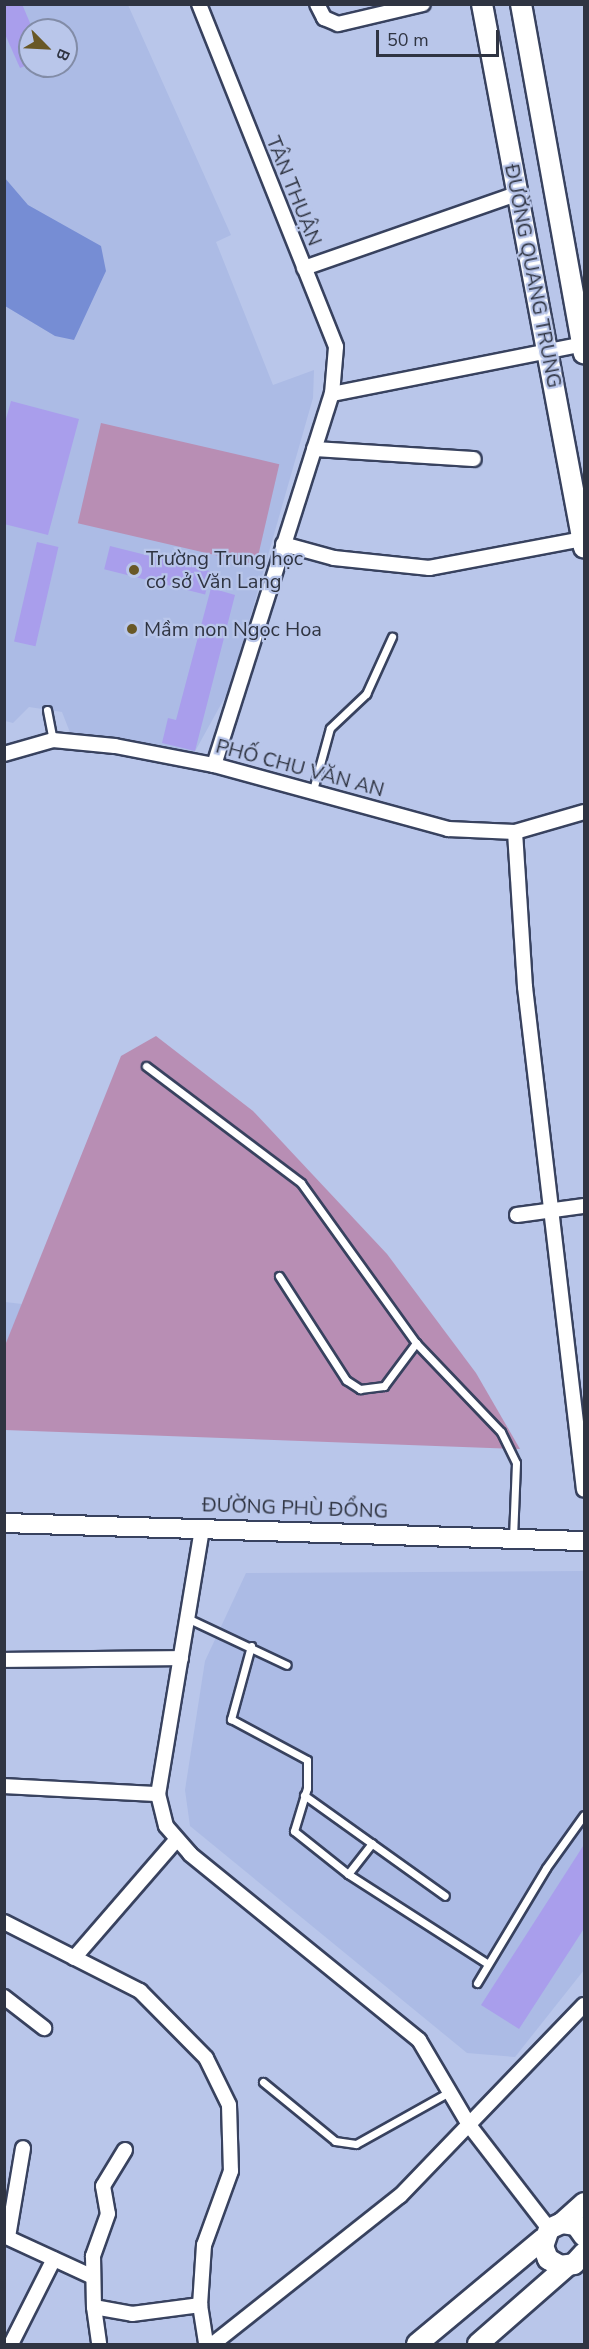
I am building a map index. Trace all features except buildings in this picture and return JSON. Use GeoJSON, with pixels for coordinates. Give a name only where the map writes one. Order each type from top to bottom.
{"type":"FeatureCollection","features":[{"type":"Feature","properties":{"kind":"main road","name":"ĐƯỜNG QUANG TRUNG"},"geometry":{"type":"LineString","coordinates":[[482,4],[584,543]]}},
{"type":"Feature","properties":{"kind":"main road","name":"ĐƯỜNG QUANG TRUNG"},"geometry":{"type":"LineString","coordinates":[[521,4],[584,347]]}},
{"type":"Feature","properties":{"kind":"main road"},"geometry":{"type":"LineString","coordinates":[[417,2344],[585,2203]]}},
{"type":"Feature","properties":{"kind":"main road"},"geometry":{"type":"LineString","coordinates":[[551,2230],[576,2226],[585,2236]]}},
{"type":"Feature","properties":{"kind":"main road"},"geometry":{"type":"LineString","coordinates":[[551,2230],[548,2259],[579,2262]]}},
{"type":"Feature","properties":{"kind":"main road"},"geometry":{"type":"LineString","coordinates":[[478,2344],[579,2262]]}},
{"type":"Feature","properties":{"kind":"street","name":"TÂN THUẬN"},"geometry":{"type":"LineString","coordinates":[[199,4],[336,347],[332,394],[282,544],[214,765]]}},
{"type":"Feature","properties":{"kind":"street"},"geometry":{"type":"LineString","coordinates":[[317,4],[324,18],[338,24],[423,4]]}},
{"type":"Feature","properties":{"kind":"street"},"geometry":{"type":"LineString","coordinates":[[304,268],[517,194]]}},
{"type":"Feature","properties":{"kind":"street"},"geometry":{"type":"LineString","coordinates":[[332,394],[584,347]]}},
{"type":"Feature","properties":{"kind":"street"},"geometry":{"type":"LineString","coordinates":[[314,449],[474,459]]}},
{"type":"Feature","properties":{"kind":"street"},"geometry":{"type":"LineString","coordinates":[[282,544],[334,558],[429,568],[584,543]]}},
{"type":"Feature","properties":{"kind":"street","name":"PHỐ CHU VĂN AN"},"geometry":{"type":"LineString","coordinates":[[4,754],[53,741],[214,765],[313,790],[448,829],[515,832],[585,812]]}},
{"type":"Feature","properties":{"kind":"street"},"geometry":{"type":"LineString","coordinates":[[515,832],[525,987],[555,1210],[585,1490]]}},
{"type":"Feature","properties":{"kind":"street"},"geometry":{"type":"LineString","coordinates":[[517,1215],[585,1206]]}},
{"type":"Feature","properties":{"kind":"street","name":"ĐƯỜNG PHÙ ĐỔNG"},"geometry":{"type":"LineString","coordinates":[[4,1523],[585,1541]]}},
{"type":"Feature","properties":{"kind":"street"},"geometry":{"type":"LineString","coordinates":[[202,1528],[158,1794],[166,1826],[177,1839],[419,2040],[469,2125],[551,2230]]}},
{"type":"Feature","properties":{"kind":"street"},"geometry":{"type":"LineString","coordinates":[[4,1660],[181,1658]]}},
{"type":"Feature","properties":{"kind":"street"},"geometry":{"type":"LineString","coordinates":[[4,1786],[158,1794]]}},
{"type":"Feature","properties":{"kind":"street"},"geometry":{"type":"LineString","coordinates":[[74,1958],[177,1839]]}},
{"type":"Feature","properties":{"kind":"street"},"geometry":{"type":"LineString","coordinates":[[4,1922],[140,1991],[207,2058],[229,2104],[231,2171],[204,2245],[200,2305],[206,2344]]}},
{"type":"Feature","properties":{"kind":"street"},"geometry":{"type":"LineString","coordinates":[[4,1996],[44,2028]]}},
{"type":"Feature","properties":{"kind":"street"},"geometry":{"type":"LineString","coordinates":[[213,2344],[400,2196],[585,2005]]}},
{"type":"Feature","properties":{"kind":"street"},"geometry":{"type":"LineString","coordinates":[[23,2148],[6,2236],[91,2276]]}},
{"type":"Feature","properties":{"kind":"street"},"geometry":{"type":"LineString","coordinates":[[99,2344],[91,2276],[108,2214],[103,2186],[125,2150]]}},
{"type":"Feature","properties":{"kind":"street"},"geometry":{"type":"LineString","coordinates":[[11,2344],[54,2259]]}},
{"type":"Feature","properties":{"kind":"street"},"geometry":{"type":"LineString","coordinates":[[94,2307],[132,2314],[200,2305]]}},
{"type":"Feature","properties":{"kind":"lane"},"geometry":{"type":"LineString","coordinates":[[313,790],[330,728],[366,694],[392,637]]}},
{"type":"Feature","properties":{"kind":"lane"},"geometry":{"type":"LineString","coordinates":[[46,710],[53,741]]}},
{"type":"Feature","properties":{"kind":"lane"},"geometry":{"type":"LineString","coordinates":[[146,1066],[301,1183],[416,1343],[512,1446],[513,1537]]}},
{"type":"Feature","properties":{"kind":"lane"},"geometry":{"type":"LineString","coordinates":[[279,1276],[346,1380],[360,1389],[384,1386],[416,1343]]}},
{"type":"Feature","properties":{"kind":"lane"},"geometry":{"type":"LineString","coordinates":[[188,1618],[287,1665]]}},
{"type":"Feature","properties":{"kind":"lane"},"geometry":{"type":"LineString","coordinates":[[251,1646],[231,1719],[307,1761],[304,1795],[294,1831],[348,1874],[488,1964]]}},
{"type":"Feature","properties":{"kind":"lane"},"geometry":{"type":"LineString","coordinates":[[304,1795],[445,1896]]}},
{"type":"Feature","properties":{"kind":"lane"},"geometry":{"type":"LineString","coordinates":[[477,1983],[585,1815]]}},
{"type":"Feature","properties":{"kind":"lane"},"geometry":{"type":"LineString","coordinates":[[348,1874],[372,1843]]}},
{"type":"Feature","properties":{"kind":"lane"},"geometry":{"type":"LineString","coordinates":[[262,2082],[335,2141],[356,2144],[451,2091]]}},
{"type":"Feature","properties":{"kind":"shaded area"},"geometry":{"type":"Polygon","coordinates":[[[4,5],[128,5],[231,235],[216,242],[273,385],[314,370],[313,398],[230,688],[193,755],[71,735],[62,712],[29,707],[13,723],[5,721],[4,5]]]}},
{"type":"Feature","properties":{"kind":"shaded area"},"geometry":{"type":"Polygon","coordinates":[[[101,423],[279,464],[256,565],[78,523],[101,423]]]}},
{"type":"Feature","properties":{"kind":"shaded area"},"geometry":{"type":"Polygon","coordinates":[[[156,1036],[253,1111],[387,1254],[476,1373],[520,1449],[5,1430],[4,1348],[121,1056],[156,1036]]]}},
{"type":"Feature","properties":{"kind":"shaded area"},"geometry":{"type":"Polygon","coordinates":[[[4,1302],[22,1304],[5,1348],[4,1302]]]}},
{"type":"Feature","properties":{"kind":"shaded area"},"geometry":{"type":"Polygon","coordinates":[[[584,1571],[584,1970],[515,2057],[467,2053],[190,1826],[185,1790],[205,1661],[246,1573],[584,1571]]]}},
{"type":"Feature","properties":{"kind":"water"},"geometry":{"type":"Polygon","coordinates":[[[4,177],[28,205],[101,246],[106,271],[74,340],[55,336],[5,306],[4,177]]]}},
{"type":"Feature","properties":{"kind":"place","name":"Trường Trung học cơ sở Văn Lang"},"geometry":{"type":"Point","coordinates":[134,570]}},
{"type":"Feature","properties":{"kind":"place","name":"Mầm non Ngọc Hoa"},"geometry":{"type":"Point","coordinates":[132,629]}}]}
